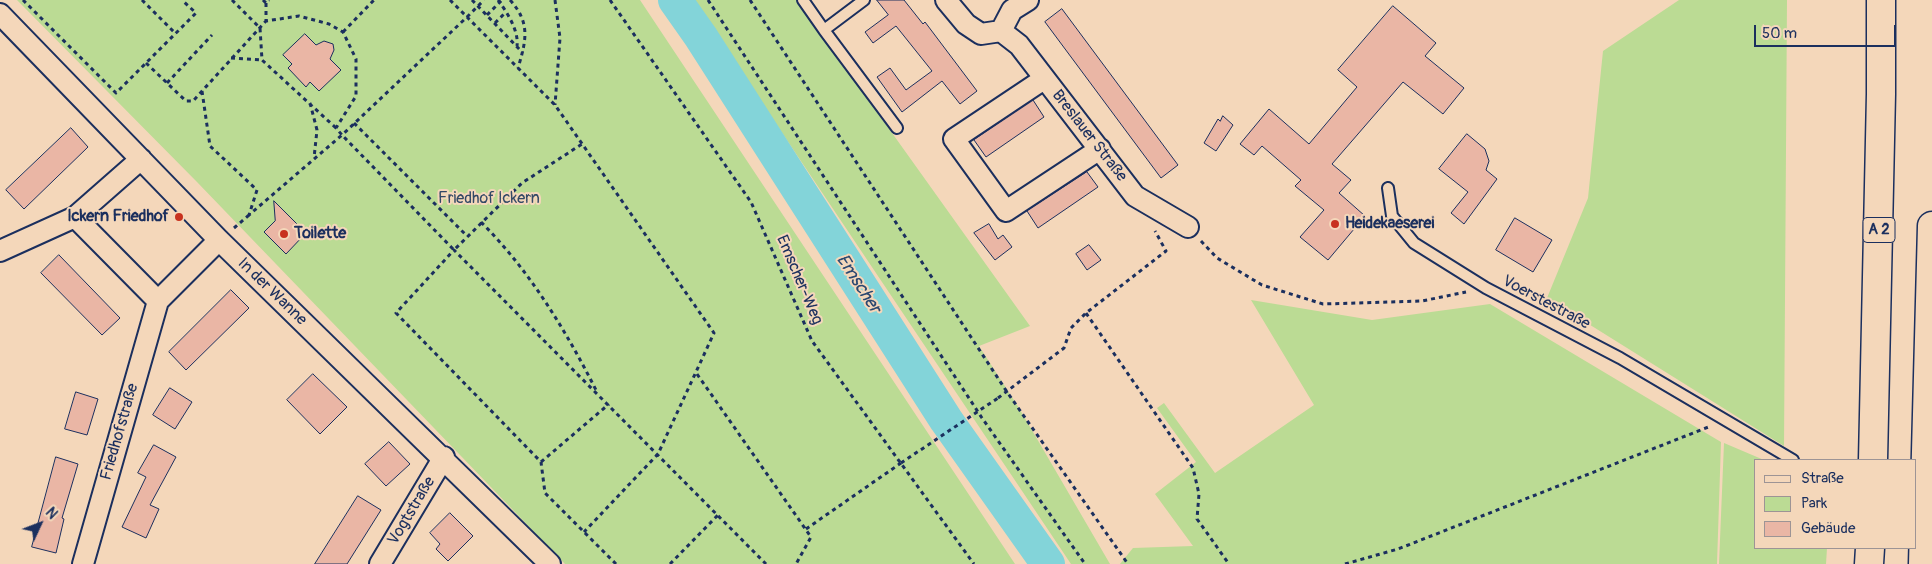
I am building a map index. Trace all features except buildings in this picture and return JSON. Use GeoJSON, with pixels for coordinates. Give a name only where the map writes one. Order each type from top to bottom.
{"type":"FeatureCollection","features":[{"type":"Feature","properties":{"kind":"highway","name":"A 2"},"geometry":{"type":"LineString","coordinates":[[1873,459],[1882,94],[1881,0]]}},
{"type":"Feature","properties":{"kind":"highway"},"geometry":{"type":"LineString","coordinates":[[1923,564],[1932,226]]}},
{"type":"Feature","properties":{"kind":"highway"},"geometry":{"type":"LineString","coordinates":[[1869,564],[1870,549]]}},
{"type":"Feature","properties":{"kind":"street"},"geometry":{"type":"LineString","coordinates":[[946,0],[966,24],[981,34],[1001,31],[1020,5]]}},
{"type":"Feature","properties":{"kind":"street","name":"In der Wanne"},"geometry":{"type":"LineString","coordinates":[[0,14],[219,240],[444,457],[550,564]]}},
{"type":"Feature","properties":{"kind":"street","name":"Breslauer Straße"},"geometry":{"type":"LineString","coordinates":[[1001,31],[1019,45],[1135,196],[1188,227]]}},
{"type":"Feature","properties":{"kind":"street"},"geometry":{"type":"LineString","coordinates":[[1044,79],[954,139],[1006,211],[1100,150]]}},
{"type":"Feature","properties":{"kind":"street"},"geometry":{"type":"LineString","coordinates":[[0,251],[75,217],[141,159]]}},
{"type":"Feature","properties":{"kind":"street"},"geometry":{"type":"LineString","coordinates":[[75,217],[158,300]]}},
{"type":"Feature","properties":{"kind":"street","name":"Friedhofstraße"},"geometry":{"type":"LineString","coordinates":[[83,564],[158,300],[219,240]]}},
{"type":"Feature","properties":{"kind":"street","name":"Vogtstraße"},"geometry":{"type":"LineString","coordinates":[[380,564],[444,457]]}},
{"type":"Feature","properties":{"kind":"lane"},"geometry":{"type":"LineString","coordinates":[[803,0],[897,128]]}},
{"type":"Feature","properties":{"kind":"lane"},"geometry":{"type":"LineString","coordinates":[[824,30],[864,0]]}},
{"type":"Feature","properties":{"kind":"lane"},"geometry":{"type":"LineString","coordinates":[[1388,188],[1392,216],[1414,243],[1486,288]]}},
{"type":"Feature","properties":{"kind":"lane","name":"Voerstestraße"},"geometry":{"type":"LineString","coordinates":[[1486,288],[1620,358],[1791,459]]}},
{"type":"Feature","properties":{"kind":"path"},"geometry":{"type":"LineString","coordinates":[[23,0],[116,93],[196,14],[182,0]]}},
{"type":"Feature","properties":{"kind":"path"},"geometry":{"type":"LineString","coordinates":[[142,0],[176,34]]}},
{"type":"Feature","properties":{"kind":"path"},"geometry":{"type":"LineString","coordinates":[[232,0],[260,28],[262,60]]}},
{"type":"Feature","properties":{"kind":"path"},"geometry":{"type":"LineString","coordinates":[[343,32],[374,0]]}},
{"type":"Feature","properties":{"kind":"path"},"geometry":{"type":"LineString","coordinates":[[450,0],[555,105],[714,333],[658,454],[584,532]]}},
{"type":"Feature","properties":{"kind":"path"},"geometry":{"type":"LineString","coordinates":[[472,0],[523,52]]}},
{"type":"Feature","properties":{"kind":"path"},"geometry":{"type":"LineString","coordinates":[[202,91],[210,146],[256,190],[249,215],[342,135],[484,0]]}},
{"type":"Feature","properties":{"kind":"path"},"geometry":{"type":"LineString","coordinates":[[487,15],[500,0],[516,33],[517,46]]}},
{"type":"Feature","properties":{"kind":"path"},"geometry":{"type":"LineString","coordinates":[[510,0],[525,25],[526,42],[518,68]]}},
{"type":"Feature","properties":{"kind":"path"},"geometry":{"type":"LineString","coordinates":[[555,0],[560,38],[555,105]]}},
{"type":"Feature","properties":{"kind":"path","name":"Emscher-Weg"},"geometry":{"type":"LineString","coordinates":[[610,0],[751,202],[812,341],[974,564]]}},
{"type":"Feature","properties":{"kind":"path"},"geometry":{"type":"LineString","coordinates":[[708,0],[982,418],[1085,564]]}},
{"type":"Feature","properties":{"kind":"path"},"geometry":{"type":"LineString","coordinates":[[750,0],[1006,392],[1128,564]]}},
{"type":"Feature","properties":{"kind":"path"},"geometry":{"type":"LineString","coordinates":[[146,63],[186,101],[193,101],[266,21],[266,1]]}},
{"type":"Feature","properties":{"kind":"path"},"geometry":{"type":"LineString","coordinates":[[494,23],[506,12]]}},
{"type":"Feature","properties":{"kind":"path"},"geometry":{"type":"LineString","coordinates":[[266,21],[299,16],[329,24],[343,32],[356,59],[356,96],[336,128]]}},
{"type":"Feature","properties":{"kind":"path"},"geometry":{"type":"LineString","coordinates":[[167,83],[212,35]]}},
{"type":"Feature","properties":{"kind":"path"},"geometry":{"type":"LineString","coordinates":[[231,58],[262,60],[336,128],[454,250],[766,564]]}},
{"type":"Feature","properties":{"kind":"path"},"geometry":{"type":"LineString","coordinates":[[310,104],[317,130],[314,159]]}},
{"type":"Feature","properties":{"kind":"path"},"geometry":{"type":"LineString","coordinates":[[354,123],[467,236]]}},
{"type":"Feature","properties":{"kind":"path"},"geometry":{"type":"LineString","coordinates":[[582,144],[522,183],[467,236],[396,312],[541,462],[545,493],[616,564]]}},
{"type":"Feature","properties":{"kind":"path"},"geometry":{"type":"LineString","coordinates":[[481,222],[507,248],[570,338],[597,392]]}},
{"type":"Feature","properties":{"kind":"path"},"geometry":{"type":"LineString","coordinates":[[806,529],[998,398],[1064,348],[1071,328],[1086,313],[1166,251],[1153,227]]}},
{"type":"Feature","properties":{"kind":"path","name":"Voerstestraße"},"geometry":{"type":"LineString","coordinates":[[1188,227],[1217,258],[1262,285],[1323,304],[1422,301],[1486,288]]}},
{"type":"Feature","properties":{"kind":"path"},"geometry":{"type":"LineString","coordinates":[[1086,313],[1193,468],[1199,494],[1197,519],[1229,564]]}},
{"type":"Feature","properties":{"kind":"path"},"geometry":{"type":"LineString","coordinates":[[696,374],[811,537],[796,564]]}},
{"type":"Feature","properties":{"kind":"path"},"geometry":{"type":"LineString","coordinates":[[541,462],[609,404]]}},
{"type":"Feature","properties":{"kind":"path"},"geometry":{"type":"LineString","coordinates":[[1345,564],[1398,550],[1725,421]]}},
{"type":"Feature","properties":{"kind":"path"},"geometry":{"type":"LineString","coordinates":[[670,564],[718,515]]}},
{"type":"Feature","properties":{"kind":"green space","name":"Friedhof Ickern"},"geometry":{"type":"Polygon","coordinates":[[[17,0],[640,0],[1015,564],[565,564],[197,182],[17,0]]]}},
{"type":"Feature","properties":{"kind":"green space"},"geometry":{"type":"Polygon","coordinates":[[[693,0],[797,0],[1030,326],[979,346],[1019,408],[1110,564],[1071,564],[693,0]]]}},
{"type":"Feature","properties":{"kind":"green space"},"geometry":{"type":"Polygon","coordinates":[[[1679,0],[1787,0],[1784,446],[1547,298],[1588,198],[1603,51],[1679,0]]]}},
{"type":"Feature","properties":{"kind":"green space"},"geometry":{"type":"Polygon","coordinates":[[[1251,300],[1372,320],[1490,304],[1721,442],[1717,564],[1120,564],[1133,548],[1193,546],[1155,494],[1196,462],[1157,408],[1164,403],[1215,473],[1314,405],[1251,300]]]}},
{"type":"Feature","properties":{"kind":"green space"},"geometry":{"type":"Polygon","coordinates":[[[1724,443],[1762,459],[1754,459],[1754,549],[1827,549],[1826,564],[1719,564],[1724,443]]]}},
{"type":"Feature","properties":{"kind":"waterway","name":"Emscher"},"geometry":{"type":"LineString","coordinates":[[675,0],[701,37],[946,420],[1048,564]]}},
{"type":"Feature","properties":{"kind":"place","name":"Ickern Friedhof"},"geometry":{"type":"Point","coordinates":[179,217]}},
{"type":"Feature","properties":{"kind":"place","name":"Heidekaeserei"},"geometry":{"type":"Point","coordinates":[1335,224]}},
{"type":"Feature","properties":{"kind":"place","name":"Toilette"},"geometry":{"type":"Point","coordinates":[284,234]}}]}
